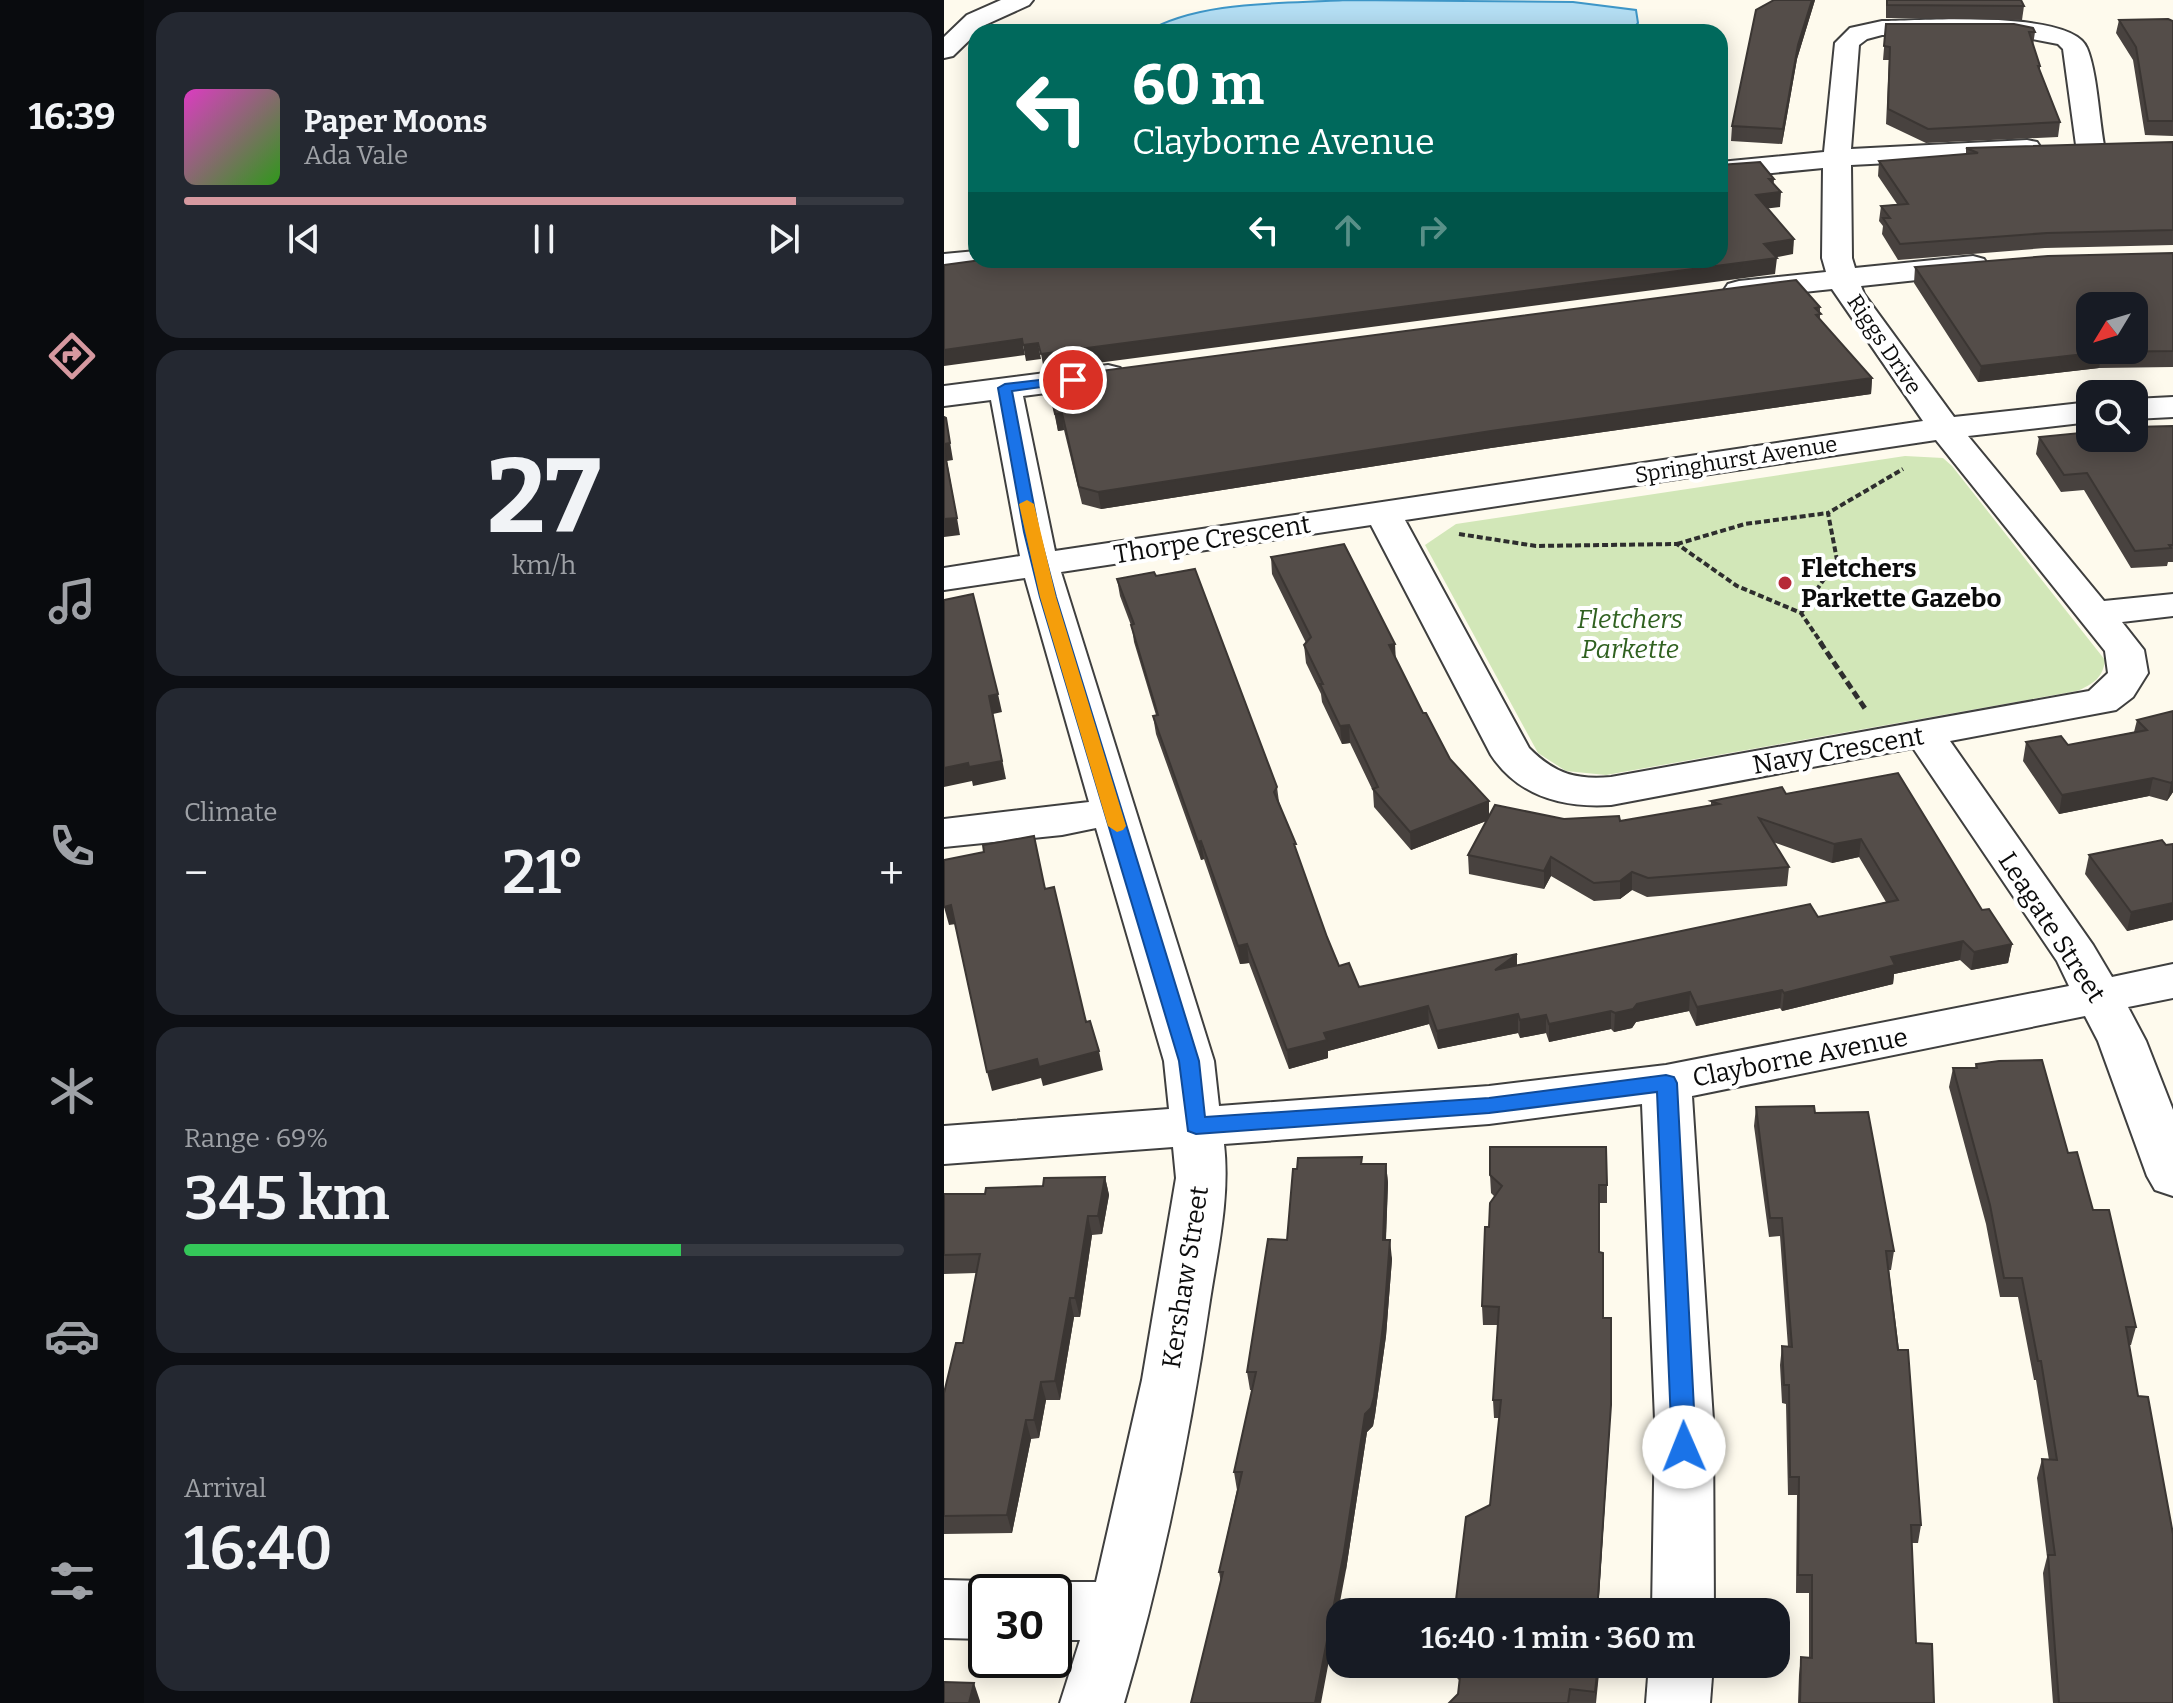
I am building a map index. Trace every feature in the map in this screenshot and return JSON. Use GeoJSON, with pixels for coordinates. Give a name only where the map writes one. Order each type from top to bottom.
{"type":"FeatureCollection","features":[{"type":"Feature","properties":{"kind":"street"},"geometry":{"type":"LineString","coordinates":[[972,24],[1021,0]]}},
{"type":"Feature","properties":{"kind":"street"},"geometry":{"type":"LineString","coordinates":[[944,51],[968,28]]}},
{"type":"Feature","properties":{"kind":"street","name":"Riggs Drive"},"geometry":{"type":"LineString","coordinates":[[1944,428],[1849,295],[1837,258],[1838,158],[1847,43],[1859,33],[1882,28],[2026,28],[2067,39],[2075,48],[2090,145]]}},
{"type":"Feature","properties":{"kind":"street"},"geometry":{"type":"LineString","coordinates":[[1728,169],[1838,158],[2120,145]]}},
{"type":"Feature","properties":{"kind":"street"},"geometry":{"type":"LineString","coordinates":[[944,263],[968,261]]}},
{"type":"Feature","properties":{"kind":"street"},"geometry":{"type":"LineString","coordinates":[[1704,294],[1843,277],[2005,263]]}},
{"type":"Feature","properties":{"kind":"street"},"geometry":{"type":"LineString","coordinates":[[944,396],[1135,371]]}},
{"type":"Feature","properties":{"kind":"street","name":"Kershaw Street"},"geometry":{"type":"LineString","coordinates":[[1005,388],[1040,565],[1189,1061],[1202,1178],[1170,1380],[1120,1611],[1092,1703]]}},
{"type":"Feature","properties":{"kind":"street"},"geometry":{"type":"LineString","coordinates":[[2148,408],[2173,407]]}},
{"type":"Feature","properties":{"kind":"street","name":"Springhurst Avenue"},"geometry":{"type":"LineString","coordinates":[[1383,513],[1538,487],[1944,428],[2076,414]]}},
{"type":"Feature","properties":{"kind":"street","name":"Navy Crescent"},"geometry":{"type":"LineString","coordinates":[[1383,513],[1512,755],[1531,775],[1559,790],[1585,793],[1611,791],[2089,705],[2112,695],[2124,681],[2129,665],[2124,650],[1944,428]]}},
{"type":"Feature","properties":{"kind":"street","name":"Thorpe Crescent"},"geometry":{"type":"LineString","coordinates":[[1040,565],[1383,513]]}},
{"type":"Feature","properties":{"kind":"street"},"geometry":{"type":"LineString","coordinates":[[944,579],[1040,565]]}},
{"type":"Feature","properties":{"kind":"street"},"geometry":{"type":"LineString","coordinates":[[2095,614],[2173,605]]}},
{"type":"Feature","properties":{"kind":"street","name":"Leagate Street"},"geometry":{"type":"LineString","coordinates":[[1925,735],[2077,956],[2122,1041],[2173,1176]]}},
{"type":"Feature","properties":{"kind":"street"},"geometry":{"type":"LineString","coordinates":[[944,833],[1062,821],[1112,811]]}},
{"type":"Feature","properties":{"kind":"street","name":"Clayborne Avenue"},"geometry":{"type":"LineString","coordinates":[[944,1145],[1489,1105],[1666,1083],[1843,1050],[2173,981]]}},
{"type":"Feature","properties":{"kind":"street"},"geometry":{"type":"LineString","coordinates":[[1666,1083],[1684,1420],[1683,1598]]}},
{"type":"Feature","properties":{"kind":"street"},"geometry":{"type":"LineString","coordinates":[[944,1609],[968,1610]]}},
{"type":"Feature","properties":{"kind":"street"},"geometry":{"type":"LineString","coordinates":[[1072,1611],[1120,1611]]}},
{"type":"Feature","properties":{"kind":"street"},"geometry":{"type":"LineString","coordinates":[[1678,1703],[1680,1678]]}},
{"type":"Feature","properties":{"kind":"path"},"geometry":{"type":"LineString","coordinates":[[1453,533],[1479,540],[1536,546],[1677,544],[1745,524],[1828,513],[1911,465]]}},
{"type":"Feature","properties":{"kind":"path"},"geometry":{"type":"LineString","coordinates":[[1801,613],[1837,560],[1828,513]]}},
{"type":"Feature","properties":{"kind":"path"},"geometry":{"type":"LineString","coordinates":[[1677,544],[1737,586],[1801,613],[1867,712]]}},
{"type":"Feature","properties":{"kind":"green space","name":"Fletchers Parkette"},"geometry":{"type":"Polygon","coordinates":[[[1905,456],[1943,458],[1952,466],[2105,660],[2096,680],[2077,691],[1606,775],[1566,771],[1538,753],[1425,545],[1456,524],[1905,456]]]}},
{"type":"Feature","properties":{"kind":"water"},"geometry":{"type":"Polygon","coordinates":[[[1346,0],[1573,2],[1636,10],[1638,23],[1163,24],[1216,9],[1346,0]]]}},
{"type":"Feature","properties":{"kind":"building"},"geometry":{"type":"Polygon","coordinates":[[[1774,0],[1812,0],[1798,45],[1783,129],[1732,126],[1756,10],[1774,0]]]}},
{"type":"Feature","properties":{"kind":"building"},"geometry":{"type":"Polygon","coordinates":[[[1887,0],[2021,0],[2024,6],[1887,5],[1887,0]]]}},
{"type":"Feature","properties":{"kind":"building"},"geometry":{"type":"Polygon","coordinates":[[[2119,20],[2173,21],[2173,121],[2148,121],[2136,47],[2119,20]]]}},
{"type":"Feature","properties":{"kind":"building"},"geometry":{"type":"Polygon","coordinates":[[[1886,24],[2014,24],[2033,28],[2035,32],[2029,32],[2038,66],[2060,122],[1928,129],[1888,109],[1890,47],[1884,46],[1886,24]]]}},
{"type":"Feature","properties":{"kind":"building"},"geometry":{"type":"Polygon","coordinates":[[[2173,142],[2173,230],[2047,233],[1900,244],[1883,218],[1890,218],[1881,206],[1908,204],[1879,161],[1978,153],[1966,148],[2173,142]]]}},
{"type":"Feature","properties":{"kind":"building"},"geometry":{"type":"Polygon","coordinates":[[[1760,162],[1781,192],[1756,195],[1794,239],[1764,244],[1777,258],[1728,264],[1728,164],[1760,162]]]}},
{"type":"Feature","properties":{"kind":"building"},"geometry":{"type":"Polygon","coordinates":[[[2173,253],[2173,351],[2148,351],[2148,292],[2076,292],[2076,355],[1981,366],[1915,267],[2048,256],[2173,253]]]}},
{"type":"Feature","properties":{"kind":"building"},"geometry":{"type":"Polygon","coordinates":[[[968,262],[968,268],[1700,268],[1041,354],[1038,343],[1023,345],[1022,339],[944,350],[944,265],[968,262]]]}},
{"type":"Feature","properties":{"kind":"building"},"geometry":{"type":"Polygon","coordinates":[[[1796,280],[1820,307],[1815,308],[1821,314],[1816,315],[1872,378],[1491,431],[1098,492],[1079,487],[1062,413],[1055,414],[1047,378],[1796,280]]]}},
{"type":"Feature","properties":{"kind":"building"},"geometry":{"type":"Polygon","coordinates":[[[944,417],[950,443],[944,444],[944,417]]]}},
{"type":"Feature","properties":{"kind":"building"},"geometry":{"type":"Polygon","coordinates":[[[2173,426],[2173,545],[2169,545],[2171,548],[2135,551],[2087,473],[2064,475],[2039,437],[2076,433],[2076,452],[2148,452],[2148,427],[2173,426]]]}},
{"type":"Feature","properties":{"kind":"building"},"geometry":{"type":"Polygon","coordinates":[[[944,449],[957,518],[944,519],[944,449]]]}},
{"type":"Feature","properties":{"kind":"building"},"geometry":{"type":"Polygon","coordinates":[[[1344,544],[1395,644],[1389,645],[1423,713],[1426,713],[1450,759],[1489,801],[1410,832],[1373,789],[1378,787],[1349,725],[1340,726],[1304,645],[1311,637],[1271,557],[1344,544]]]}},
{"type":"Feature","properties":{"kind":"building"},"geometry":{"type":"Polygon","coordinates":[[[1195,569],[1277,787],[1274,792],[1296,844],[1327,937],[1339,966],[1349,963],[1359,987],[1517,954],[1495,970],[1810,904],[1818,917],[1898,900],[1861,839],[1834,844],[1759,818],[1789,867],[1648,878],[1632,872],[1620,881],[1594,883],[1551,857],[1544,871],[1468,855],[1495,805],[1564,819],[1619,816],[1620,821],[1719,804],[1711,801],[1782,787],[1786,794],[1898,773],[1982,910],[1989,909],[2012,944],[1974,952],[1963,941],[1891,957],[1895,965],[1784,993],[1782,990],[1697,1007],[1690,992],[1637,1004],[1633,1009],[1549,1024],[1546,1015],[1520,1020],[1518,1014],[1437,1031],[1428,1006],[1324,1033],[1327,1040],[1287,1050],[1247,944],[1238,946],[1201,841],[1198,842],[1153,716],[1158,715],[1131,625],[1134,624],[1117,579],[1195,569]]]}},
{"type":"Feature","properties":{"kind":"building"},"geometry":{"type":"Polygon","coordinates":[[[973,594],[998,694],[989,696],[1002,761],[944,768],[944,600],[973,594]]]}},
{"type":"Feature","properties":{"kind":"building"},"geometry":{"type":"Polygon","coordinates":[[[2173,711],[2171,783],[2153,778],[2062,795],[2026,742],[2061,736],[2068,745],[2147,730],[2137,720],[2173,711]]]}},
{"type":"Feature","properties":{"kind":"building"},"geometry":{"type":"Polygon","coordinates":[[[1034,836],[1045,889],[1054,887],[1086,1022],[1090,1021],[1099,1051],[1039,1067],[1037,1059],[987,1072],[951,905],[944,907],[944,860],[984,852],[983,845],[1034,836]]]}},
{"type":"Feature","properties":{"kind":"building"},"geometry":{"type":"Polygon","coordinates":[[[2162,840],[2166,845],[2173,844],[2173,903],[2131,912],[2089,855],[2162,840]]]}},
{"type":"Feature","properties":{"kind":"building"},"geometry":{"type":"Polygon","coordinates":[[[2042,1060],[2068,1153],[2077,1152],[2093,1210],[2109,1210],[2136,1327],[2126,1327],[2138,1396],[2148,1397],[2173,1534],[2173,1703],[2059,1703],[2048,1555],[2055,1555],[2042,1459],[2057,1460],[2041,1361],[2038,1361],[2022,1278],[2004,1278],[1990,1205],[1953,1068],[1977,1068],[1976,1064],[1999,1061],[2042,1060]]]}},
{"type":"Feature","properties":{"kind":"building"},"geometry":{"type":"Polygon","coordinates":[[[1814,1106],[1815,1113],[1868,1112],[1894,1251],[1886,1251],[1898,1350],[1908,1350],[1921,1525],[1911,1525],[1916,1643],[1932,1644],[1934,1703],[1800,1703],[1801,1657],[1812,1658],[1812,1575],[1798,1575],[1799,1477],[1790,1477],[1789,1385],[1784,1385],[1782,1346],[1792,1347],[1782,1218],[1770,1218],[1756,1107],[1814,1106]]]}},
{"type":"Feature","properties":{"kind":"building"},"geometry":{"type":"Polygon","coordinates":[[[1490,1147],[1606,1147],[1607,1185],[1599,1185],[1599,1252],[1603,1253],[1603,1318],[1611,1318],[1611,1405],[1598,1598],[1456,1598],[1466,1517],[1490,1505],[1501,1400],[1493,1400],[1499,1307],[1482,1306],[1485,1227],[1489,1227],[1490,1203],[1502,1186],[1490,1175],[1490,1147]]]}},
{"type":"Feature","properties":{"kind":"building"},"geometry":{"type":"Polygon","coordinates":[[[1362,1157],[1361,1164],[1386,1164],[1383,1240],[1390,1240],[1374,1397],[1371,1408],[1365,1414],[1335,1598],[1326,1598],[1326,1646],[1315,1703],[1191,1703],[1223,1572],[1219,1572],[1242,1472],[1234,1472],[1256,1372],[1247,1372],[1268,1239],[1287,1240],[1293,1169],[1297,1169],[1298,1158],[1362,1157]]]}},
{"type":"Feature","properties":{"kind":"building"},"geometry":{"type":"Polygon","coordinates":[[[1105,1177],[1098,1216],[1088,1216],[1075,1298],[1070,1298],[1055,1381],[1041,1382],[1034,1420],[1026,1420],[1007,1515],[944,1516],[944,1393],[956,1343],[963,1343],[980,1254],[944,1255],[944,1194],[985,1194],[986,1188],[1043,1186],[1044,1178],[1105,1177]]]}},
{"type":"Feature","properties":{"kind":"building"},"geometry":{"type":"Polygon","coordinates":[[[1460,1678],[1596,1678],[1595,1692],[1570,1689],[1568,1703],[1449,1703],[1458,1694],[1460,1678]]]}},
{"type":"Feature","properties":{"kind":"building"},"geometry":{"type":"Polygon","coordinates":[[[944,1682],[974,1683],[969,1703],[944,1703],[944,1682]]]}},
{"type":"Feature","properties":{"kind":"slow traffic"},"geometry":{"type":"LineString","coordinates":[[1027,504],[1048,597],[1117,826]]}},
{"type":"Feature","properties":{"kind":"place","name":"Fletchers Parkette Gazebo"},"geometry":{"type":"Point","coordinates":[1785,583]}},
{"type":"Feature","properties":{"kind":"route"},"geometry":{"type":"LineString","coordinates":[[1073,380],[1005,388],[1032,532],[1048,597],[1189,1061],[1196,1126],[1489,1105],[1666,1083],[1684,1447]]}}]}
